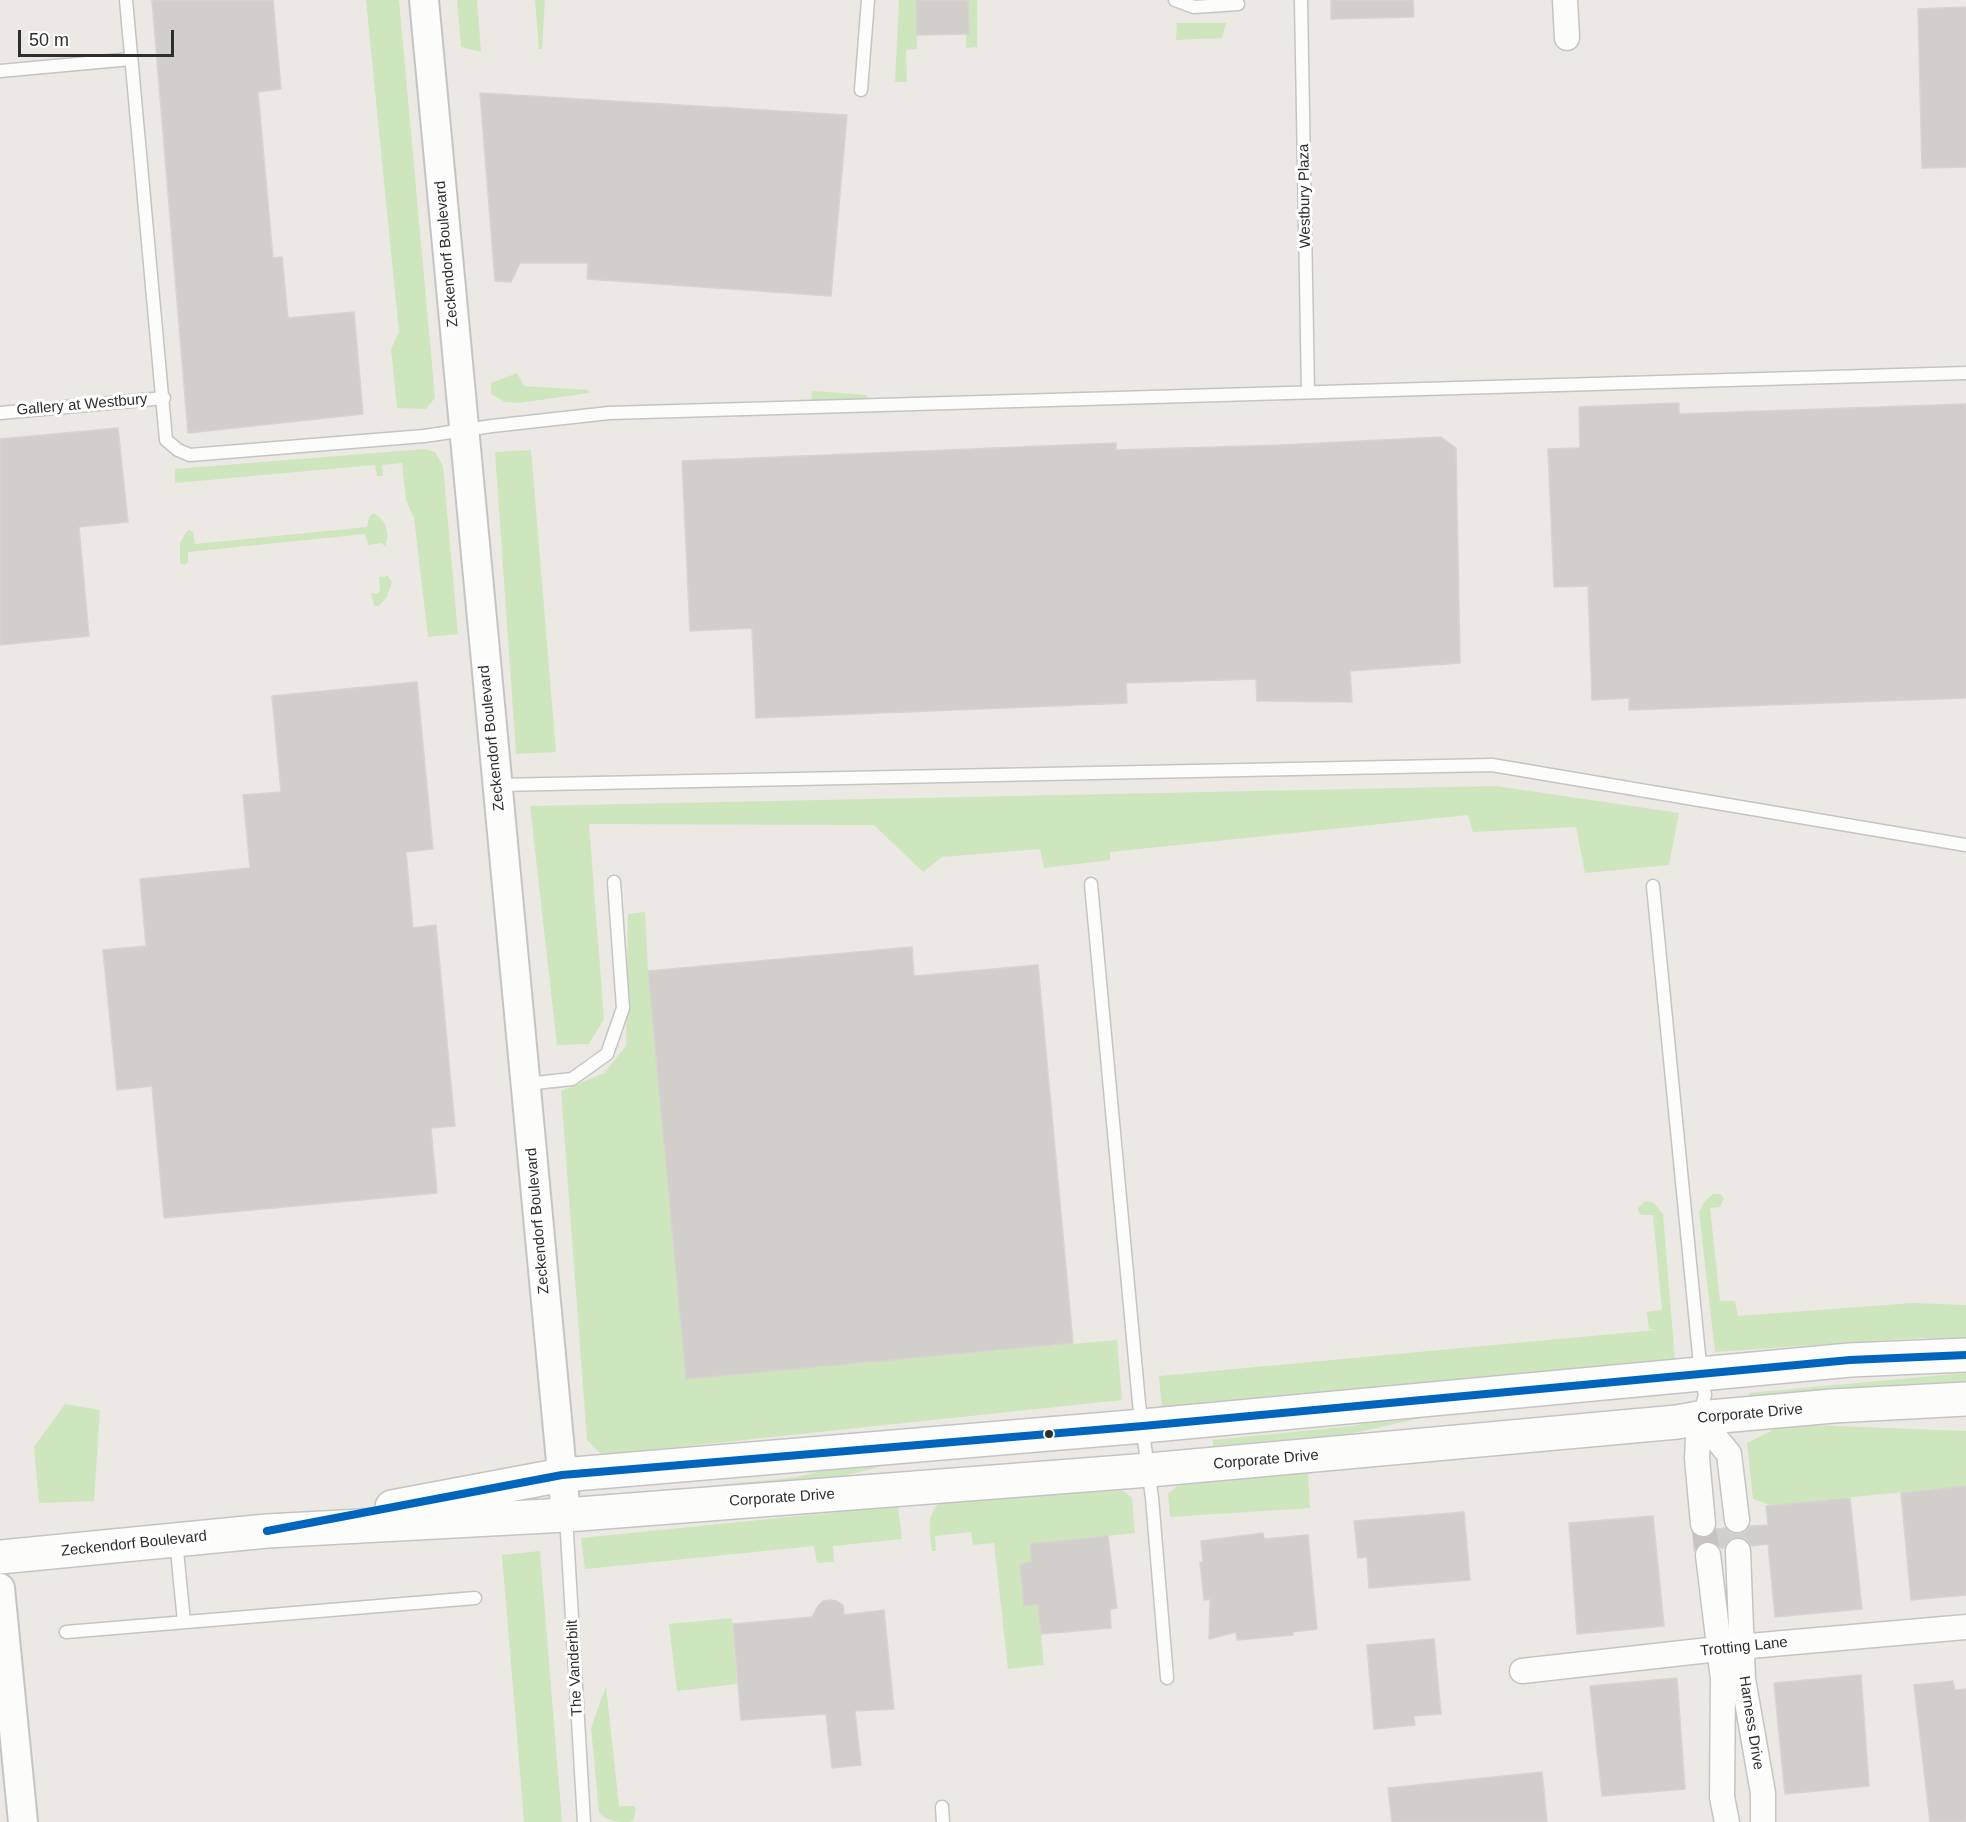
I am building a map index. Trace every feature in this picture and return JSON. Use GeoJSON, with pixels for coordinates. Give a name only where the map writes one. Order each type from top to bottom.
{"type":"FeatureCollection","features":[{"type":"Feature","properties":{"kind":"main road"},"geometry":{"type":"LineString","coordinates":[[562,1475],[1143,1426],[1888,1357],[1966,1355]]}},
{"type":"Feature","properties":{"kind":"main road","name":"Corporate Drive"},"geometry":{"type":"LineString","coordinates":[[566,1515],[1149,1470],[1852,1405],[1966,1399]]}},
{"type":"Feature","properties":{"kind":"main road","name":"Zeckendorf Boulevard"},"geometry":{"type":"LineString","coordinates":[[267,1531],[562,1475]]}},
{"type":"Feature","properties":{"kind":"main road","name":"Zeckendorf Boulevard"},"geometry":{"type":"LineString","coordinates":[[0,1557],[267,1531],[566,1515]]}},
{"type":"Feature","properties":{"kind":"street","name":"Zeckendorf Boulevard"},"geometry":{"type":"LineString","coordinates":[[424,0],[566,1515]]}},
{"type":"Feature","properties":{"kind":"street"},"geometry":{"type":"LineString","coordinates":[[1565,0],[1567,38]]}},
{"type":"Feature","properties":{"kind":"street"},"geometry":{"type":"LineString","coordinates":[[1699,1418],[1729,1454],[1737,1520]]}},
{"type":"Feature","properties":{"kind":"street"},"geometry":{"type":"LineString","coordinates":[[1699,1418],[1697,1458],[1703,1524]]}},
{"type":"Feature","properties":{"kind":"street","name":"Harness Drive"},"geometry":{"type":"LineString","coordinates":[[1726,1822],[1722,1797],[1723,1679],[1730,1648],[1738,1562],[1709,1565],[1730,1648],[1743,1679],[1763,1793],[1763,1822]]}},
{"type":"Feature","properties":{"kind":"street"},"geometry":{"type":"LineString","coordinates":[[0,1588],[23,1822]]}},
{"type":"Feature","properties":{"kind":"street","name":"Trotting Lane"},"geometry":{"type":"LineString","coordinates":[[1522,1671],[1730,1648],[1966,1627]]}},
{"type":"Feature","properties":{"kind":"lane"},"geometry":{"type":"LineString","coordinates":[[126,0],[164,398],[166,440],[178,450],[190,455],[424,436],[609,413],[1966,373]]}},
{"type":"Feature","properties":{"kind":"lane"},"geometry":{"type":"LineString","coordinates":[[861,90],[868,0]]}},
{"type":"Feature","properties":{"kind":"lane"},"geometry":{"type":"LineString","coordinates":[[1174,0],[1194,7],[1238,4]]}},
{"type":"Feature","properties":{"kind":"lane","name":"Westbury Plaza"},"geometry":{"type":"LineString","coordinates":[[1301,0],[1308,392]]}},
{"type":"Feature","properties":{"kind":"lane"},"geometry":{"type":"LineString","coordinates":[[0,71],[131,59]]}},
{"type":"Feature","properties":{"kind":"lane","name":"Gallery at Westbury"},"geometry":{"type":"LineString","coordinates":[[0,413],[164,398]]}},
{"type":"Feature","properties":{"kind":"lane"},"geometry":{"type":"LineString","coordinates":[[497,785],[1492,765],[1966,845]]}},
{"type":"Feature","properties":{"kind":"lane"},"geometry":{"type":"LineString","coordinates":[[525,1084],[572,1078],[607,1053],[623,1008],[614,882]]}},
{"type":"Feature","properties":{"kind":"lane"},"geometry":{"type":"LineString","coordinates":[[1091,884],[1149,1470],[1167,1678]]}},
{"type":"Feature","properties":{"kind":"lane"},"geometry":{"type":"LineString","coordinates":[[1653,886],[1701,1375],[1705,1395],[1699,1418]]}},
{"type":"Feature","properties":{"kind":"lane","name":"The Vanderbilt"},"geometry":{"type":"LineString","coordinates":[[566,1515],[584,1822]]}},
{"type":"Feature","properties":{"kind":"lane"},"geometry":{"type":"LineString","coordinates":[[176,1539],[184,1622]]}},
{"type":"Feature","properties":{"kind":"lane"},"geometry":{"type":"LineString","coordinates":[[66,1632],[475,1598]]}},
{"type":"Feature","properties":{"kind":"lane"},"geometry":{"type":"LineString","coordinates":[[942,1807],[943,1822]]}},
{"type":"Feature","properties":{"kind":"green space"},"geometry":{"type":"Polygon","coordinates":[[[366,0],[399,0],[435,398],[426,409],[397,408],[391,349],[399,332],[366,0]]]}},
{"type":"Feature","properties":{"kind":"green space"},"geometry":{"type":"Polygon","coordinates":[[[457,0],[477,0],[481,52],[461,47],[457,0]]]}},
{"type":"Feature","properties":{"kind":"green space"},"geometry":{"type":"Polygon","coordinates":[[[535,0],[545,0],[542,49],[539,49],[535,0]]]}},
{"type":"Feature","properties":{"kind":"green space"},"geometry":{"type":"Polygon","coordinates":[[[899,0],[916,0],[917,49],[906,50],[907,82],[895,82],[899,0]]]}},
{"type":"Feature","properties":{"kind":"green space"},"geometry":{"type":"Polygon","coordinates":[[[966,0],[977,0],[977,47],[966,48],[966,0]]]}},
{"type":"Feature","properties":{"kind":"green space"},"geometry":{"type":"Polygon","coordinates":[[[1177,23],[1226,23],[1222,38],[1176,40],[1177,23]]]}},
{"type":"Feature","properties":{"kind":"green space"},"geometry":{"type":"Polygon","coordinates":[[[517,373],[524,386],[588,390],[589,393],[519,403],[505,402],[491,394],[491,383],[517,373]]]}},
{"type":"Feature","properties":{"kind":"green space"},"geometry":{"type":"Polygon","coordinates":[[[812,391],[867,395],[867,403],[811,404],[812,391]]]}},
{"type":"Feature","properties":{"kind":"green space"},"geometry":{"type":"Polygon","coordinates":[[[425,449],[435,452],[443,466],[458,634],[428,637],[414,518],[406,500],[402,463],[382,465],[383,476],[377,476],[375,465],[175,483],[175,469],[425,449]]]}},
{"type":"Feature","properties":{"kind":"green space"},"geometry":{"type":"Polygon","coordinates":[[[531,450],[556,752],[516,754],[495,452],[531,450]]]}},
{"type":"Feature","properties":{"kind":"green space"},"geometry":{"type":"Polygon","coordinates":[[[374,513],[382,519],[386,528],[388,537],[385,547],[382,543],[368,545],[365,534],[188,552],[188,562],[185,565],[180,563],[180,543],[186,532],[190,530],[193,533],[195,544],[367,527],[369,517],[374,513]]]}},
{"type":"Feature","properties":{"kind":"green space"},"geometry":{"type":"Polygon","coordinates":[[[388,576],[392,582],[387,597],[379,606],[374,606],[371,593],[377,594],[380,591],[379,577],[388,576]]]}},
{"type":"Feature","properties":{"kind":"green space"},"geometry":{"type":"Polygon","coordinates":[[[1496,786],[1679,813],[1669,865],[1585,873],[1576,827],[1473,832],[1468,815],[1110,852],[1110,860],[1044,868],[1040,849],[942,857],[923,872],[874,825],[589,824],[604,1019],[589,1044],[557,1045],[530,806],[1496,786]]]}},
{"type":"Feature","properties":{"kind":"green space"},"geometry":{"type":"Polygon","coordinates":[[[645,912],[648,971],[686,1378],[1117,1340],[1122,1400],[602,1455],[587,1440],[561,1091],[604,1073],[626,1046],[628,914],[645,912]]]}},
{"type":"Feature","properties":{"kind":"green space"},"geometry":{"type":"Polygon","coordinates":[[[1713,1194],[1720,1194],[1724,1198],[1720,1207],[1710,1208],[1720,1301],[1735,1301],[1738,1316],[1913,1303],[1966,1305],[1966,1338],[1919,1338],[1715,1352],[1699,1212],[1705,1201],[1713,1194]]]}},
{"type":"Feature","properties":{"kind":"green space"},"geometry":{"type":"Polygon","coordinates":[[[1645,1201],[1654,1203],[1663,1214],[1675,1360],[1162,1409],[1159,1376],[1656,1330],[1649,1329],[1647,1312],[1662,1310],[1653,1215],[1642,1215],[1638,1208],[1645,1201]]]}},
{"type":"Feature","properties":{"kind":"green space"},"geometry":{"type":"Polygon","coordinates":[[[1966,1373],[1966,1383],[1896,1385],[1750,1398],[1749,1393],[1966,1373]]]}},
{"type":"Feature","properties":{"kind":"green space"},"geometry":{"type":"Polygon","coordinates":[[[65,1404],[100,1410],[94,1501],[39,1503],[34,1447],[65,1404]]]}},
{"type":"Feature","properties":{"kind":"green space"},"geometry":{"type":"Polygon","coordinates":[[[1410,1413],[1435,1415],[1350,1434],[1213,1446],[1213,1440],[1353,1426],[1410,1413]]]}},
{"type":"Feature","properties":{"kind":"green space"},"geometry":{"type":"Polygon","coordinates":[[[1785,1424],[1966,1431],[1966,1486],[1770,1505],[1753,1499],[1747,1443],[1785,1424]]]}},
{"type":"Feature","properties":{"kind":"green space"},"geometry":{"type":"Polygon","coordinates":[[[1104,1443],[883,1466],[820,1482],[621,1495],[797,1477],[858,1462],[1104,1443]]]}},
{"type":"Feature","properties":{"kind":"green space"},"geometry":{"type":"Polygon","coordinates":[[[1308,1471],[1310,1508],[1170,1517],[1168,1494],[1185,1479],[1308,1471]]]}},
{"type":"Feature","properties":{"kind":"green space"},"geometry":{"type":"Polygon","coordinates":[[[1110,1487],[1125,1492],[1132,1498],[1135,1533],[1030,1544],[1032,1562],[1020,1564],[1024,1605],[1038,1604],[1044,1665],[1008,1669],[994,1543],[973,1545],[971,1532],[935,1536],[936,1551],[932,1551],[930,1520],[935,1509],[939,1503],[1110,1487]]]}},
{"type":"Feature","properties":{"kind":"green space"},"geometry":{"type":"Polygon","coordinates":[[[898,1506],[902,1539],[833,1546],[834,1562],[817,1563],[814,1546],[585,1569],[581,1538],[898,1506]]]}},
{"type":"Feature","properties":{"kind":"green space"},"geometry":{"type":"Polygon","coordinates":[[[540,1551],[562,1822],[524,1822],[502,1555],[540,1551]]]}},
{"type":"Feature","properties":{"kind":"green space"},"geometry":{"type":"Polygon","coordinates":[[[732,1618],[737,1684],[677,1691],[669,1624],[732,1618]]]}},
{"type":"Feature","properties":{"kind":"green space"},"geometry":{"type":"Polygon","coordinates":[[[606,1686],[619,1806],[634,1806],[636,1810],[633,1821],[630,1822],[609,1820],[599,1812],[591,1728],[606,1686]]]}},
{"type":"Feature","properties":{"kind":"building"},"geometry":{"type":"Polygon","coordinates":[[[152,0],[273,0],[281,89],[258,92],[273,258],[282,257],[288,318],[354,312],[363,414],[188,433],[152,0]]]}},
{"type":"Feature","properties":{"kind":"building"},"geometry":{"type":"Polygon","coordinates":[[[916,0],[968,0],[969,34],[917,35],[916,0]]]}},
{"type":"Feature","properties":{"kind":"building"},"geometry":{"type":"Polygon","coordinates":[[[1331,0],[1413,0],[1414,17],[1331,19],[1331,0]]]}},
{"type":"Feature","properties":{"kind":"building"},"geometry":{"type":"Polygon","coordinates":[[[1966,7],[1966,167],[1922,168],[1918,9],[1966,7]]]}},
{"type":"Feature","properties":{"kind":"building"},"geometry":{"type":"Polygon","coordinates":[[[480,93],[847,115],[831,296],[587,279],[588,263],[520,263],[511,282],[495,281],[480,93]]]}},
{"type":"Feature","properties":{"kind":"building"},"geometry":{"type":"Polygon","coordinates":[[[1679,403],[1679,414],[1966,404],[1966,698],[1629,710],[1629,698],[1592,700],[1588,586],[1554,587],[1548,449],[1580,448],[1579,407],[1679,403]]]}},
{"type":"Feature","properties":{"kind":"building"},"geometry":{"type":"Polygon","coordinates":[[[118,428],[128,522],[79,527],[89,636],[0,645],[0,439],[118,428]]]}},
{"type":"Feature","properties":{"kind":"building"},"geometry":{"type":"Polygon","coordinates":[[[1441,437],[1456,448],[1460,663],[1350,671],[1352,702],[1257,701],[1256,679],[1126,683],[1127,703],[756,718],[752,628],[690,631],[682,461],[1116,443],[1116,450],[1441,437]]]}},
{"type":"Feature","properties":{"kind":"building"},"geometry":{"type":"Polygon","coordinates":[[[417,682],[433,849],[406,852],[413,928],[436,925],[455,1126],[431,1128],[437,1193],[164,1218],[152,1086],[117,1090],[103,950],[146,946],[140,879],[250,868],[243,795],[281,792],[272,696],[417,682]]]}},
{"type":"Feature","properties":{"kind":"building"},"geometry":{"type":"Polygon","coordinates":[[[912,947],[914,976],[1038,965],[1073,1343],[686,1379],[648,971],[912,947]]]}},
{"type":"Feature","properties":{"kind":"building"},"geometry":{"type":"Polygon","coordinates":[[[1966,1486],[1966,1595],[1911,1600],[1901,1493],[1966,1486]]]}},
{"type":"Feature","properties":{"kind":"building"},"geometry":{"type":"Polygon","coordinates":[[[1850,1498],[1862,1609],[1775,1617],[1768,1544],[1751,1546],[1745,1539],[1737,1537],[1730,1539],[1724,1548],[1707,1541],[1699,1544],[1694,1551],[1693,1534],[1705,1538],[1712,1535],[1716,1529],[1726,1528],[1731,1533],[1738,1534],[1745,1532],[1750,1526],[1768,1525],[1766,1506],[1850,1498]]]}},
{"type":"Feature","properties":{"kind":"building"},"geometry":{"type":"Polygon","coordinates":[[[1464,1512],[1470,1580],[1369,1588],[1367,1557],[1358,1558],[1354,1521],[1464,1512]]]}},
{"type":"Feature","properties":{"kind":"building"},"geometry":{"type":"Polygon","coordinates":[[[1653,1516],[1664,1626],[1577,1634],[1569,1523],[1653,1516]]]}},
{"type":"Feature","properties":{"kind":"building"},"geometry":{"type":"Polygon","coordinates":[[[1263,1533],[1264,1539],[1308,1535],[1317,1629],[1293,1632],[1293,1635],[1237,1640],[1236,1632],[1209,1639],[1210,1599],[1204,1600],[1200,1562],[1203,1562],[1201,1541],[1263,1533]]]}},
{"type":"Feature","properties":{"kind":"building"},"geometry":{"type":"Polygon","coordinates":[[[1108,1536],[1117,1608],[1110,1609],[1111,1628],[1041,1634],[1038,1604],[1024,1606],[1020,1564],[1032,1562],[1030,1544],[1108,1536]]]}},
{"type":"Feature","properties":{"kind":"building"},"geometry":{"type":"Polygon","coordinates":[[[830,1600],[843,1605],[844,1615],[884,1610],[894,1709],[855,1711],[861,1765],[832,1768],[826,1714],[741,1720],[733,1624],[812,1617],[823,1601],[830,1600]]]}},
{"type":"Feature","properties":{"kind":"building"},"geometry":{"type":"Polygon","coordinates":[[[1434,1639],[1441,1714],[1414,1716],[1415,1725],[1374,1729],[1367,1645],[1434,1639]]]}},
{"type":"Feature","properties":{"kind":"building"},"geometry":{"type":"Polygon","coordinates":[[[1861,1675],[1869,1786],[1785,1794],[1774,1683],[1861,1675]]]}},
{"type":"Feature","properties":{"kind":"building"},"geometry":{"type":"Polygon","coordinates":[[[1677,1678],[1685,1789],[1602,1796],[1590,1686],[1677,1678]]]}},
{"type":"Feature","properties":{"kind":"building"},"geometry":{"type":"Polygon","coordinates":[[[1953,1681],[1955,1690],[1966,1689],[1966,1822],[1930,1822],[1914,1685],[1953,1681]]]}},
{"type":"Feature","properties":{"kind":"building"},"geometry":{"type":"Polygon","coordinates":[[[1542,1772],[1547,1822],[1392,1822],[1388,1788],[1542,1772]]]}},
{"type":"Feature","properties":{"kind":"tunnel"},"geometry":{"type":"LineString","coordinates":[[1703,1524],[1708,1555]]}},
{"type":"Feature","properties":{"kind":"transit line"},"geometry":{"type":"LineString","coordinates":[[267,1531],[562,1475],[1143,1426],[1850,1360],[1966,1355]]}}]}
